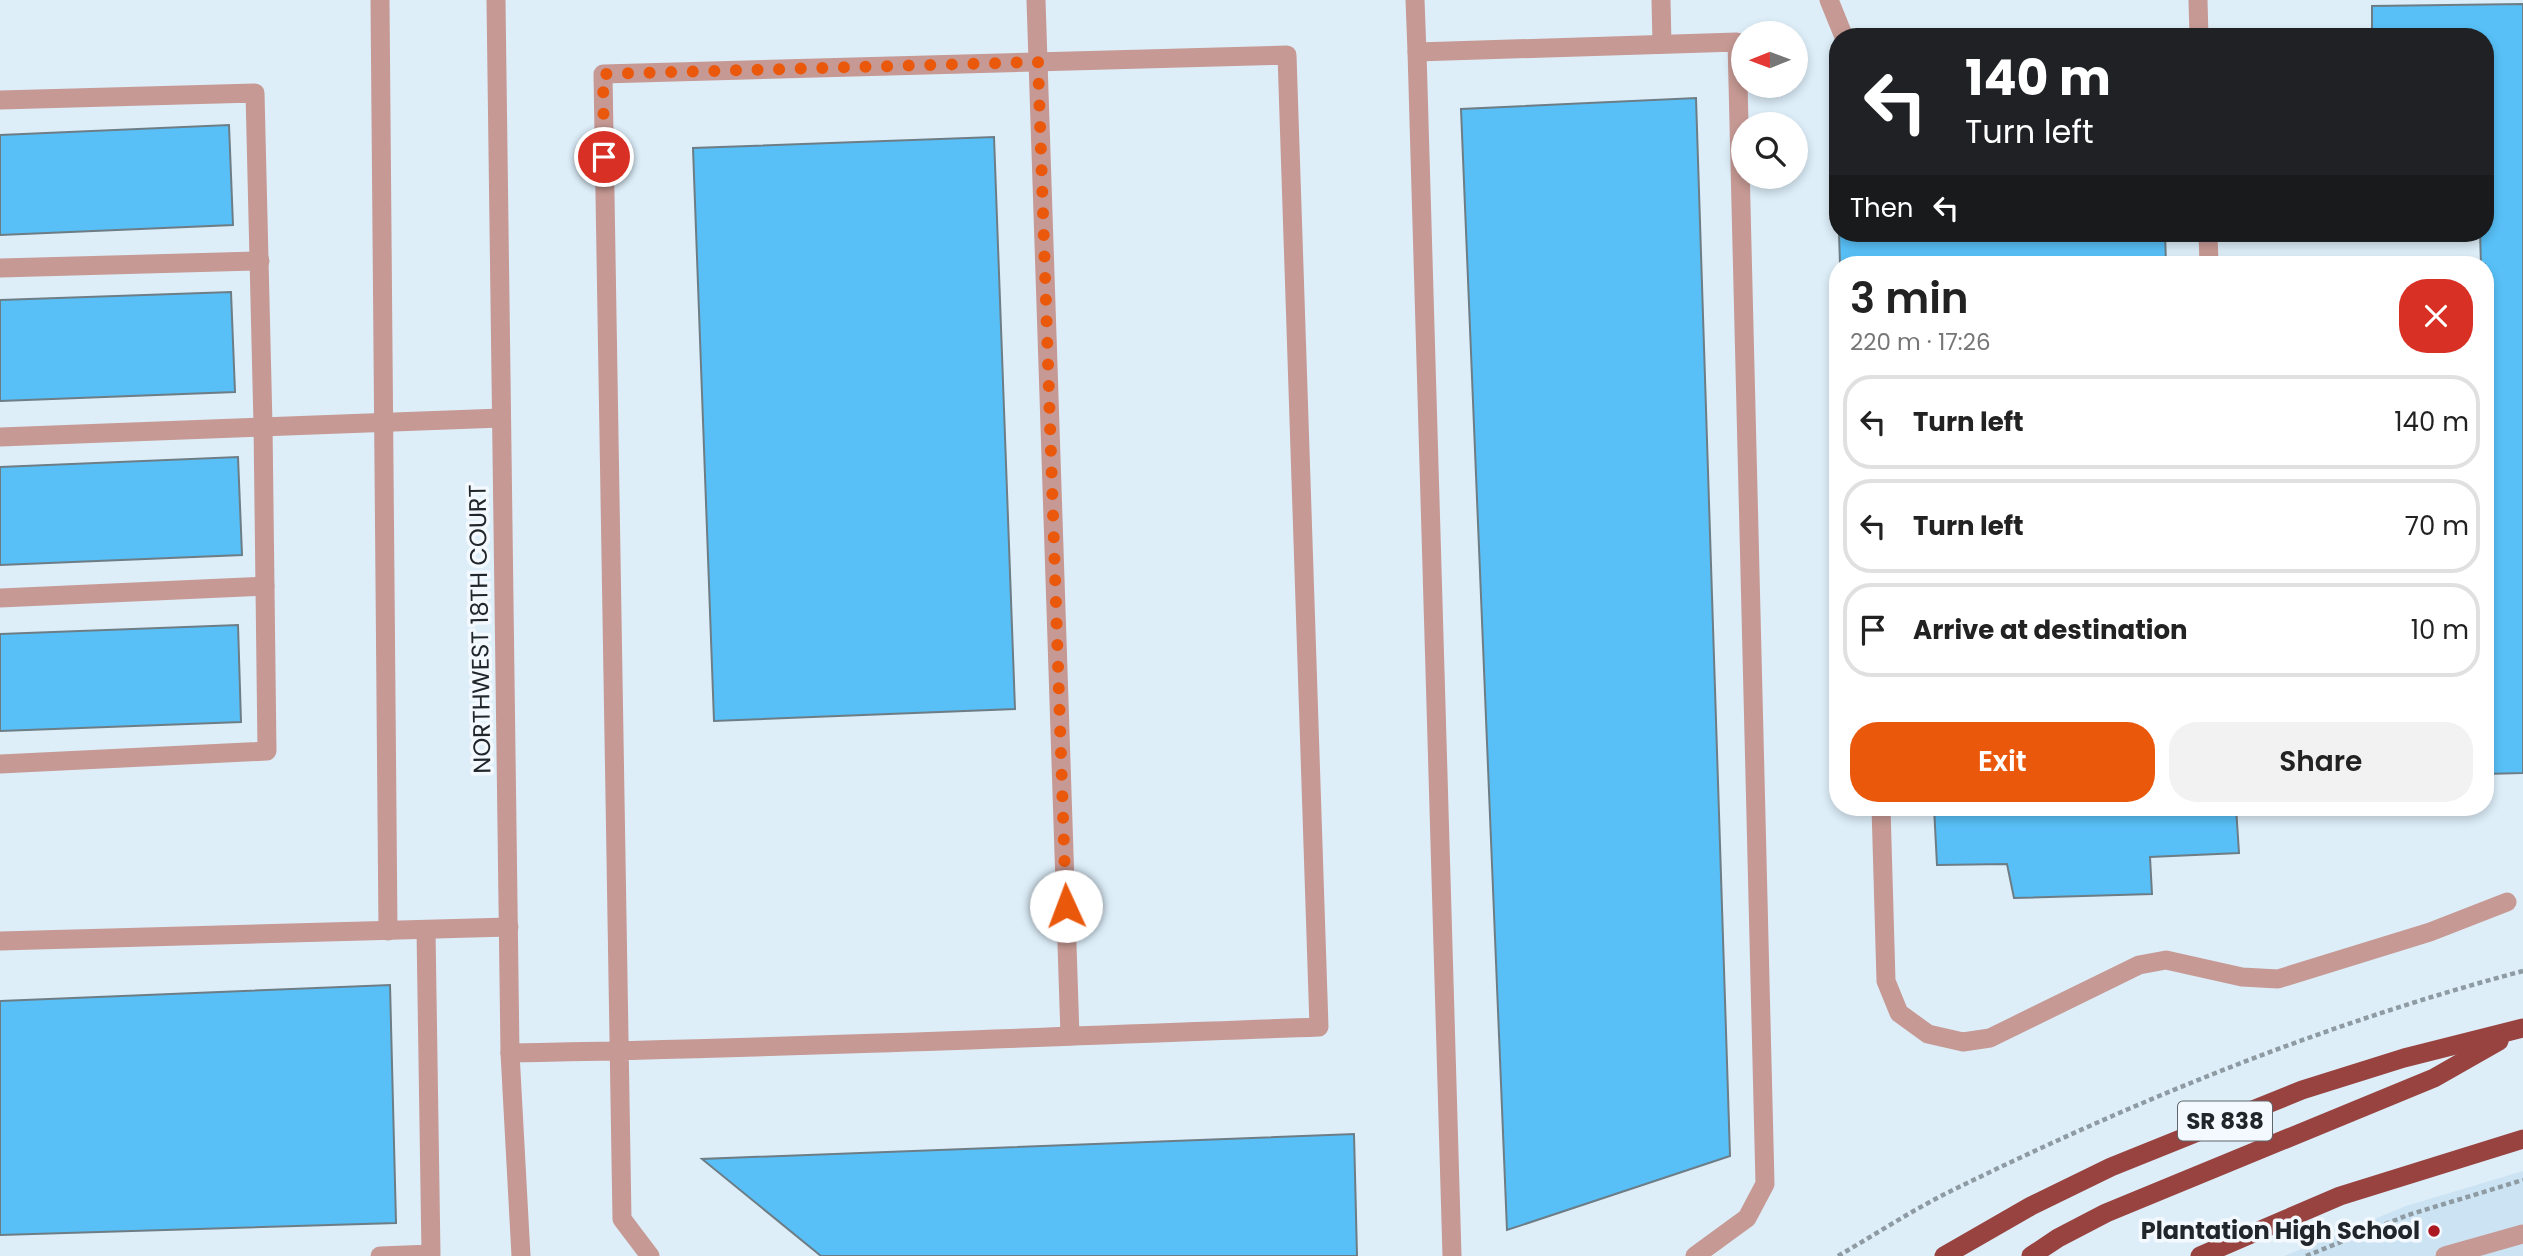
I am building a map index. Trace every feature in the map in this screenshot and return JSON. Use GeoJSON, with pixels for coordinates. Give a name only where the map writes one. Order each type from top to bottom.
{"type":"FeatureCollection","features":[{"type":"Feature","properties":{"kind":"highway","name":"SR 838"},"geometry":{"type":"LineString","coordinates":[[1944,1256],[2031,1206],[2111,1167],[2302,1090],[2404,1058],[2522,1028]]}},
{"type":"Feature","properties":{"kind":"highway"},"geometry":{"type":"LineString","coordinates":[[2031,1256],[2058,1238],[2106,1213],[2434,1078],[2522,1028]]}},
{"type":"Feature","properties":{"kind":"highway"},"geometry":{"type":"LineString","coordinates":[[2200,1256],[2340,1196],[2523,1139]]}},
{"type":"Feature","properties":{"kind":"street"},"geometry":{"type":"LineString","coordinates":[[380,0],[388,931]]}},
{"type":"Feature","properties":{"kind":"street","name":"NORTHWEST 18TH COURT"},"geometry":{"type":"LineString","coordinates":[[496,0],[510,1053],[521,1256]]}},
{"type":"Feature","properties":{"kind":"street"},"geometry":{"type":"LineString","coordinates":[[1036,0],[1070,1036]]}},
{"type":"Feature","properties":{"kind":"street"},"geometry":{"type":"LineString","coordinates":[[1415,0],[1452,1256]]}},
{"type":"Feature","properties":{"kind":"street"},"geometry":{"type":"LineString","coordinates":[[1661,0],[1662,44]]}},
{"type":"Feature","properties":{"kind":"street"},"geometry":{"type":"LineString","coordinates":[[1829,0],[1840,28]]}},
{"type":"Feature","properties":{"kind":"street"},"geometry":{"type":"LineString","coordinates":[[2198,0],[2199,28]]}},
{"type":"Feature","properties":{"kind":"street"},"geometry":{"type":"LineString","coordinates":[[1417,52],[1737,42],[1765,1184],[1747,1219],[1695,1256]]}},
{"type":"Feature","properties":{"kind":"street"},"geometry":{"type":"LineString","coordinates":[[510,1053],[617,1051],[1319,1027],[1287,55],[603,74],[617,1051],[622,1219],[650,1256]]}},
{"type":"Feature","properties":{"kind":"street"},"geometry":{"type":"LineString","coordinates":[[0,100],[255,93],[267,751],[0,764]]}},
{"type":"Feature","properties":{"kind":"street"},"geometry":{"type":"LineString","coordinates":[[0,268],[260,261]]}},
{"type":"Feature","properties":{"kind":"street"},"geometry":{"type":"LineString","coordinates":[[0,437],[501,418]]}},
{"type":"Feature","properties":{"kind":"street"},"geometry":{"type":"LineString","coordinates":[[0,598],[265,586]]}},
{"type":"Feature","properties":{"kind":"street"},"geometry":{"type":"LineString","coordinates":[[1881,816],[1886,981],[1899,1013],[1928,1034],[1963,1042],[1990,1038],[2139,965],[2166,960],[2242,977],[2278,979],[2430,932],[2507,902]]}},
{"type":"Feature","properties":{"kind":"street"},"geometry":{"type":"LineString","coordinates":[[0,941],[509,927]]}},
{"type":"Feature","properties":{"kind":"street"},"geometry":{"type":"LineString","coordinates":[[380,1256],[431,1254],[425,930]]}},
{"type":"Feature","properties":{"kind":"street"},"geometry":{"type":"LineString","coordinates":[[2445,1256],[2523,1234]]}},
{"type":"Feature","properties":{"kind":"path"},"geometry":{"type":"LineString","coordinates":[[1838,1256],[1951,1191],[2135,1106],[2296,1041],[2523,971]]}},
{"type":"Feature","properties":{"kind":"path"},"geometry":{"type":"LineString","coordinates":[[2306,1256],[2408,1215],[2523,1180]]}},
{"type":"Feature","properties":{"kind":"shaded area","name":"Plantation High School"},"geometry":{"type":"Polygon","coordinates":[[[2523,1171],[2523,1256],[2284,1256],[2406,1206],[2523,1171]]]}},
{"type":"Feature","properties":{"kind":"building"},"geometry":{"type":"Polygon","coordinates":[[[2523,4],[2523,773],[2494,774],[2494,256],[2481,256],[2480,242],[2494,242],[2494,28],[2372,28],[2372,6],[2523,4]]]}},
{"type":"Feature","properties":{"kind":"building"},"geometry":{"type":"Polygon","coordinates":[[[1696,98],[1730,1156],[1507,1230],[1461,109],[1696,98]]]}},
{"type":"Feature","properties":{"kind":"building"},"geometry":{"type":"Polygon","coordinates":[[[229,125],[233,225],[0,235],[0,135],[229,125]]]}},
{"type":"Feature","properties":{"kind":"building"},"geometry":{"type":"Polygon","coordinates":[[[994,137],[1015,709],[714,721],[693,148],[994,137]]]}},
{"type":"Feature","properties":{"kind":"building"},"geometry":{"type":"Polygon","coordinates":[[[1839,242],[2165,242],[2166,256],[1840,256],[1839,242]]]}},
{"type":"Feature","properties":{"kind":"building"},"geometry":{"type":"Polygon","coordinates":[[[231,292],[235,392],[0,401],[0,300],[231,292]]]}},
{"type":"Feature","properties":{"kind":"building"},"geometry":{"type":"Polygon","coordinates":[[[238,457],[242,555],[0,565],[0,467],[238,457]]]}},
{"type":"Feature","properties":{"kind":"building"},"geometry":{"type":"Polygon","coordinates":[[[238,625],[241,722],[0,731],[0,634],[238,625]]]}},
{"type":"Feature","properties":{"kind":"building"},"geometry":{"type":"Polygon","coordinates":[[[1934,816],[2237,816],[2239,853],[2150,857],[2152,894],[2014,898],[2007,864],[1937,865],[1934,816]]]}},
{"type":"Feature","properties":{"kind":"building"},"geometry":{"type":"Polygon","coordinates":[[[390,985],[396,1223],[0,1235],[0,1001],[390,985]]]}},
{"type":"Feature","properties":{"kind":"building"},"geometry":{"type":"Polygon","coordinates":[[[1354,1134],[1357,1256],[821,1256],[702,1159],[1354,1134]]]}},
{"type":"Feature","properties":{"kind":"place","name":"Plantation High School"},"geometry":{"type":"Point","coordinates":[2434,1231]}},
{"type":"Feature","properties":{"kind":"route"},"geometry":{"type":"LineString","coordinates":[[604,157],[603,74],[1038,62],[1066,906]]}}]}
